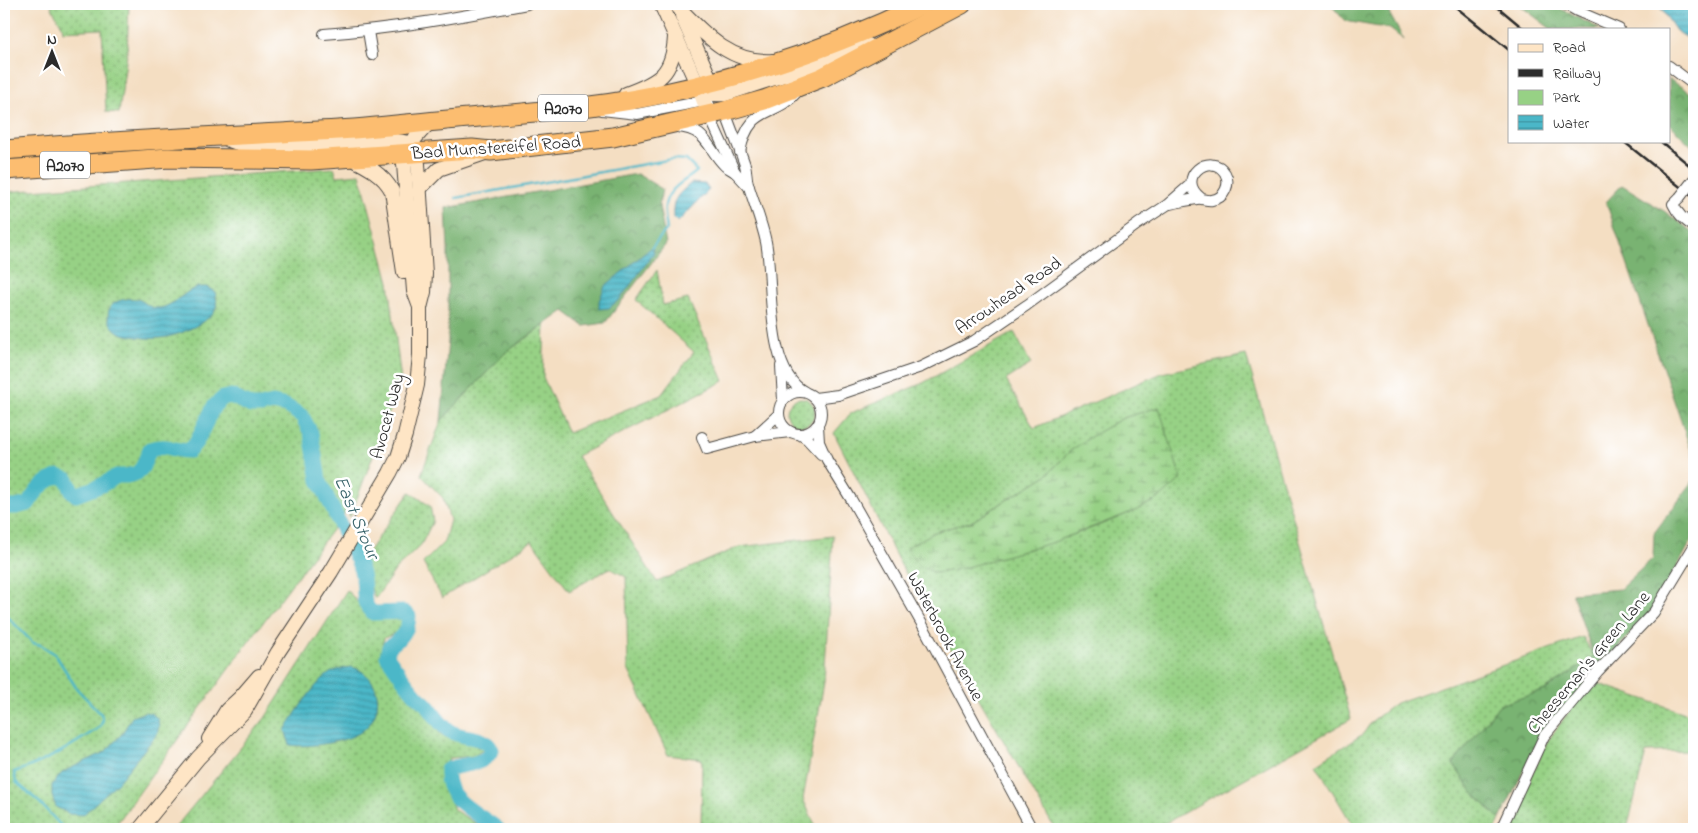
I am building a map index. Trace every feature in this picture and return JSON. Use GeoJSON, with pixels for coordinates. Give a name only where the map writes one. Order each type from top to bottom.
{"type":"FeatureCollection","features":[{"type":"Feature","properties":{"kind":"highway","name":"Bad Munstereifel Road"},"geometry":{"type":"LineString","coordinates":[[4,170],[169,158],[250,160],[351,158],[411,150],[472,149],[491,151],[614,137],[662,126],[783,61],[833,44],[923,4]]}},
{"type":"Feature","properties":{"kind":"highway","name":"Bad Munstereifel Road"},"geometry":{"type":"LineString","coordinates":[[4,150],[341,130],[630,100],[711,98],[764,100],[802,86],[850,64],[893,39],[962,4]]}},
{"type":"Feature","properties":{"kind":"street"},"geometry":{"type":"LineString","coordinates":[[324,34],[368,31],[433,22],[527,4]]}},
{"type":"Feature","properties":{"kind":"street"},"geometry":{"type":"LineString","coordinates":[[661,4],[675,35],[711,98],[746,167],[748,187],[759,213],[766,243],[771,312],[780,355],[797,388],[815,398],[820,405],[822,414],[818,424],[810,432],[755,436],[707,449],[702,438]]}},
{"type":"Feature","properties":{"kind":"street"},"geometry":{"type":"LineString","coordinates":[[1565,4],[1617,28]]}},
{"type":"Feature","properties":{"kind":"street"},"geometry":{"type":"LineString","coordinates":[[677,5],[700,30],[727,51],[766,62],[783,61]]}},
{"type":"Feature","properties":{"kind":"street"},"geometry":{"type":"LineString","coordinates":[[677,5],[711,98],[735,172]]}},
{"type":"Feature","properties":{"kind":"street"},"geometry":{"type":"LineString","coordinates":[[368,31],[372,55]]}},
{"type":"Feature","properties":{"kind":"street"},"geometry":{"type":"LineString","coordinates":[[591,105],[648,86],[664,76],[670,66],[674,52],[675,35]]}},
{"type":"Feature","properties":{"kind":"street"},"geometry":{"type":"LineString","coordinates":[[711,98],[750,87],[865,46],[893,39]]}},
{"type":"Feature","properties":{"kind":"street"},"geometry":{"type":"LineString","coordinates":[[1670,67],[1694,85]]}},
{"type":"Feature","properties":{"kind":"street"},"geometry":{"type":"LineString","coordinates":[[740,152],[743,137],[754,121],[759,116],[791,100],[802,86]]}},
{"type":"Feature","properties":{"kind":"street"},"geometry":{"type":"LineString","coordinates":[[219,136],[233,142],[262,147],[404,141],[411,150],[418,133],[431,121]]}},
{"type":"Feature","properties":{"kind":"street"},"geometry":{"type":"LineString","coordinates":[[662,126],[681,127],[692,130],[707,141],[724,165],[735,172],[748,187]]}},
{"type":"Feature","properties":{"kind":"street","name":"Avocet Way"},"geometry":{"type":"LineString","coordinates":[[140,829],[198,758],[245,710],[278,652],[365,517],[398,456],[417,385],[420,355],[420,308],[426,274],[420,188],[411,150]]}},
{"type":"Feature","properties":{"kind":"street","name":"Avocet Way"},"geometry":{"type":"LineString","coordinates":[[411,150],[404,169],[414,291]]}},
{"type":"Feature","properties":{"kind":"street"},"geometry":{"type":"LineString","coordinates":[[420,188],[439,169],[491,151]]}},
{"type":"Feature","properties":{"kind":"street","name":"Avocet Way"},"geometry":{"type":"LineString","coordinates":[[351,158],[375,171],[389,185],[392,191],[405,274],[420,308]]}},
{"type":"Feature","properties":{"kind":"street"},"geometry":{"type":"LineString","coordinates":[[1204,165],[1216,166],[1225,174],[1227,186],[1222,195],[1212,200],[1200,198],[1193,190],[1191,184],[1194,172],[1204,165]]}},
{"type":"Feature","properties":{"kind":"street"},"geometry":{"type":"LineString","coordinates":[[1694,179],[1673,204],[1676,211],[1685,221],[1694,227]]}},
{"type":"Feature","properties":{"kind":"street","name":"Arrowhead Road"},"geometry":{"type":"LineString","coordinates":[[815,398],[856,390],[922,367],[974,341],[1028,305],[1138,224],[1167,205],[1191,184]]}},
{"type":"Feature","properties":{"kind":"street","name":"Arrowhead Road"},"geometry":{"type":"LineString","coordinates":[[1167,205],[1200,198]]}},
{"type":"Feature","properties":{"kind":"street"},"geometry":{"type":"LineString","coordinates":[[780,355],[783,400]]}},
{"type":"Feature","properties":{"kind":"street","name":"Arrowhead Road"},"geometry":{"type":"LineString","coordinates":[[822,414],[832,403],[856,390]]}},
{"type":"Feature","properties":{"kind":"street"},"geometry":{"type":"LineString","coordinates":[[795,433],[782,424],[779,409],[783,400],[790,393],[805,392]]}},
{"type":"Feature","properties":{"kind":"street"},"geometry":{"type":"LineString","coordinates":[[755,436],[779,414]]}},
{"type":"Feature","properties":{"kind":"street","name":"Waterbrook Avenue"},"geometry":{"type":"LineString","coordinates":[[818,424],[819,442],[827,460],[922,624],[1032,829]]}},
{"type":"Feature","properties":{"kind":"street","name":"Waterbrook Avenue"},"geometry":{"type":"LineString","coordinates":[[795,433],[808,439],[827,460]]}},
{"type":"Feature","properties":{"kind":"street","name":"Cheeseman's Green Lane"},"geometry":{"type":"LineString","coordinates":[[1501,829],[1544,736],[1598,671],[1654,612],[1694,546]]}},
{"type":"Feature","properties":{"kind":"green space"},"geometry":{"type":"Polygon","coordinates":[[[51,4],[129,4],[127,54],[119,113],[106,112],[102,29],[63,31],[51,4]]]}},
{"type":"Feature","properties":{"kind":"green space"},"geometry":{"type":"Polygon","coordinates":[[[1330,4],[1384,4],[1404,40],[1390,29],[1345,21],[1330,4]]]}},
{"type":"Feature","properties":{"kind":"green space"},"geometry":{"type":"Polygon","coordinates":[[[1518,4],[1555,4],[1559,8],[1598,28],[1550,28],[1518,4]]]}},
{"type":"Feature","properties":{"kind":"green space"},"geometry":{"type":"Polygon","coordinates":[[[1670,80],[1694,95],[1694,148],[1670,125],[1670,80]]]}},
{"type":"Feature","properties":{"kind":"green space"},"geometry":{"type":"Polygon","coordinates":[[[334,168],[337,176],[360,174],[389,282],[401,381],[350,517],[347,510],[238,656],[113,829],[4,829],[4,192],[334,168]]]}},
{"type":"Feature","properties":{"kind":"green space"},"geometry":{"type":"Polygon","coordinates":[[[637,174],[662,189],[659,206],[666,244],[605,323],[584,326],[564,311],[505,353],[441,421],[448,341],[446,208],[637,174]]]}},
{"type":"Feature","properties":{"kind":"green space"},"geometry":{"type":"Polygon","coordinates":[[[1622,185],[1664,211],[1694,233],[1694,459],[1606,202],[1622,185]]]}},
{"type":"Feature","properties":{"kind":"green space"},"geometry":{"type":"Polygon","coordinates":[[[657,270],[663,305],[688,299],[724,381],[577,456],[657,582],[739,547],[833,536],[824,682],[803,799],[817,829],[701,829],[702,759],[668,755],[628,669],[626,577],[610,568],[569,591],[532,541],[442,598],[423,563],[444,542],[450,520],[443,498],[421,475],[441,421],[505,353],[545,325],[543,377],[568,433],[661,395],[694,352],[636,300],[657,270]]]}},
{"type":"Feature","properties":{"kind":"green space"},"geometry":{"type":"Polygon","coordinates":[[[1014,332],[1031,364],[1006,380],[1034,428],[1162,373],[1246,355],[1351,719],[1155,829],[1055,829],[898,560],[834,433],[851,413],[923,383],[1014,332]],[[1159,408],[1123,418],[1070,451],[1047,475],[973,521],[935,532],[936,573],[985,562],[1070,536],[1126,514],[1161,497],[1159,408]]]}},
{"type":"Feature","properties":{"kind":"green space"},"geometry":{"type":"Polygon","coordinates":[[[801,398],[811,402],[815,412],[811,422],[801,426],[791,422],[787,412],[791,402],[801,398]]]}},
{"type":"Feature","properties":{"kind":"green space"},"geometry":{"type":"Polygon","coordinates":[[[1159,407],[1181,479],[1161,497],[1137,510],[1054,542],[960,569],[936,573],[919,566],[906,548],[935,532],[973,521],[1047,475],[1070,451],[1095,434],[1123,418],[1159,407]]]}},
{"type":"Feature","properties":{"kind":"green space"},"geometry":{"type":"Polygon","coordinates":[[[1694,480],[1694,536],[1675,571],[1653,609],[1542,733],[1500,819],[1473,793],[1453,764],[1499,705],[1545,690],[1594,657],[1572,593],[1620,589],[1653,558],[1654,533],[1694,480]]]}},
{"type":"Feature","properties":{"kind":"green space"},"geometry":{"type":"Polygon","coordinates":[[[410,492],[430,506],[433,521],[421,545],[396,569],[375,599],[361,562],[410,492]]]}},
{"type":"Feature","properties":{"kind":"green space"},"geometry":{"type":"Polygon","coordinates":[[[347,590],[372,619],[405,619],[401,631],[384,638],[380,655],[442,736],[464,741],[484,749],[474,756],[450,758],[441,772],[454,810],[485,829],[174,829],[265,718],[347,590]]]}},
{"type":"Feature","properties":{"kind":"green space"},"geometry":{"type":"Polygon","coordinates":[[[1583,637],[1594,657],[1545,690],[1499,706],[1453,764],[1473,793],[1500,819],[1496,829],[1355,829],[1316,764],[1363,734],[1372,721],[1396,703],[1583,637]]]}},
{"type":"Feature","properties":{"kind":"green space"},"geometry":{"type":"Polygon","coordinates":[[[1591,681],[1694,716],[1694,740],[1689,751],[1646,752],[1627,829],[1507,829],[1547,742],[1591,681]]]}},
{"type":"Feature","properties":{"kind":"water"},"geometry":{"type":"Polygon","coordinates":[[[1658,4],[1694,4],[1694,42],[1676,31],[1658,4]]]}},
{"type":"Feature","properties":{"kind":"water"},"geometry":{"type":"Polygon","coordinates":[[[691,183],[705,184],[709,190],[678,222],[673,218],[673,206],[679,194],[691,183]]]}},
{"type":"Feature","properties":{"kind":"water"},"geometry":{"type":"Polygon","coordinates":[[[652,247],[654,253],[620,299],[609,308],[599,309],[599,301],[605,286],[652,247]]]}},
{"type":"Feature","properties":{"kind":"water"},"geometry":{"type":"Polygon","coordinates":[[[198,287],[207,287],[215,292],[215,310],[210,317],[181,333],[161,338],[131,336],[117,331],[109,321],[108,312],[116,302],[136,299],[151,307],[159,308],[169,305],[198,287]]]}},
{"type":"Feature","properties":{"kind":"water"},"geometry":{"type":"Polygon","coordinates":[[[352,667],[370,678],[375,686],[377,705],[375,715],[370,723],[356,735],[338,741],[317,745],[290,745],[285,730],[319,682],[332,672],[352,667]]]}},
{"type":"Feature","properties":{"kind":"water"},"geometry":{"type":"Polygon","coordinates":[[[145,712],[156,717],[159,726],[157,734],[118,782],[83,815],[69,814],[56,807],[52,796],[52,785],[61,774],[105,752],[121,735],[132,717],[145,712]]]}},
{"type":"Feature","properties":{"kind":"waterway"},"geometry":{"type":"LineString","coordinates":[[456,198],[673,159],[686,160],[697,171],[678,185],[666,200],[667,229],[652,247]]}},
{"type":"Feature","properties":{"kind":"waterway","name":"East Stour"},"geometry":{"type":"LineString","coordinates":[[4,507],[28,504],[40,487],[58,476],[67,479],[72,491],[76,495],[102,485],[117,476],[137,473],[142,468],[150,449],[166,447],[189,451],[197,441],[214,406],[223,398],[231,396],[251,406],[273,403],[286,406],[302,416],[311,433],[319,480],[358,562],[367,606],[373,613],[404,612],[409,616],[406,630],[389,647],[387,656],[409,687],[448,730],[483,741],[492,750],[483,760],[447,770],[451,790],[457,798],[498,829]]}},
{"type":"Feature","properties":{"kind":"waterway"},"geometry":{"type":"LineString","coordinates":[[4,613],[33,643],[41,645],[55,654],[77,689],[101,714],[103,720],[100,727],[69,747],[48,759],[14,772],[16,782],[39,802],[64,829]]}},
{"type":"Feature","properties":{"kind":"railway"},"geometry":{"type":"LineString","coordinates":[[1452,4],[1508,49]]}},
{"type":"Feature","properties":{"kind":"railway"},"geometry":{"type":"LineString","coordinates":[[1494,4],[1523,28]]}},
{"type":"Feature","properties":{"kind":"railway"},"geometry":{"type":"LineString","coordinates":[[1624,142],[1694,198]]}},
{"type":"Feature","properties":{"kind":"railway"},"geometry":{"type":"LineString","coordinates":[[1661,142],[1694,169]]}}]}
